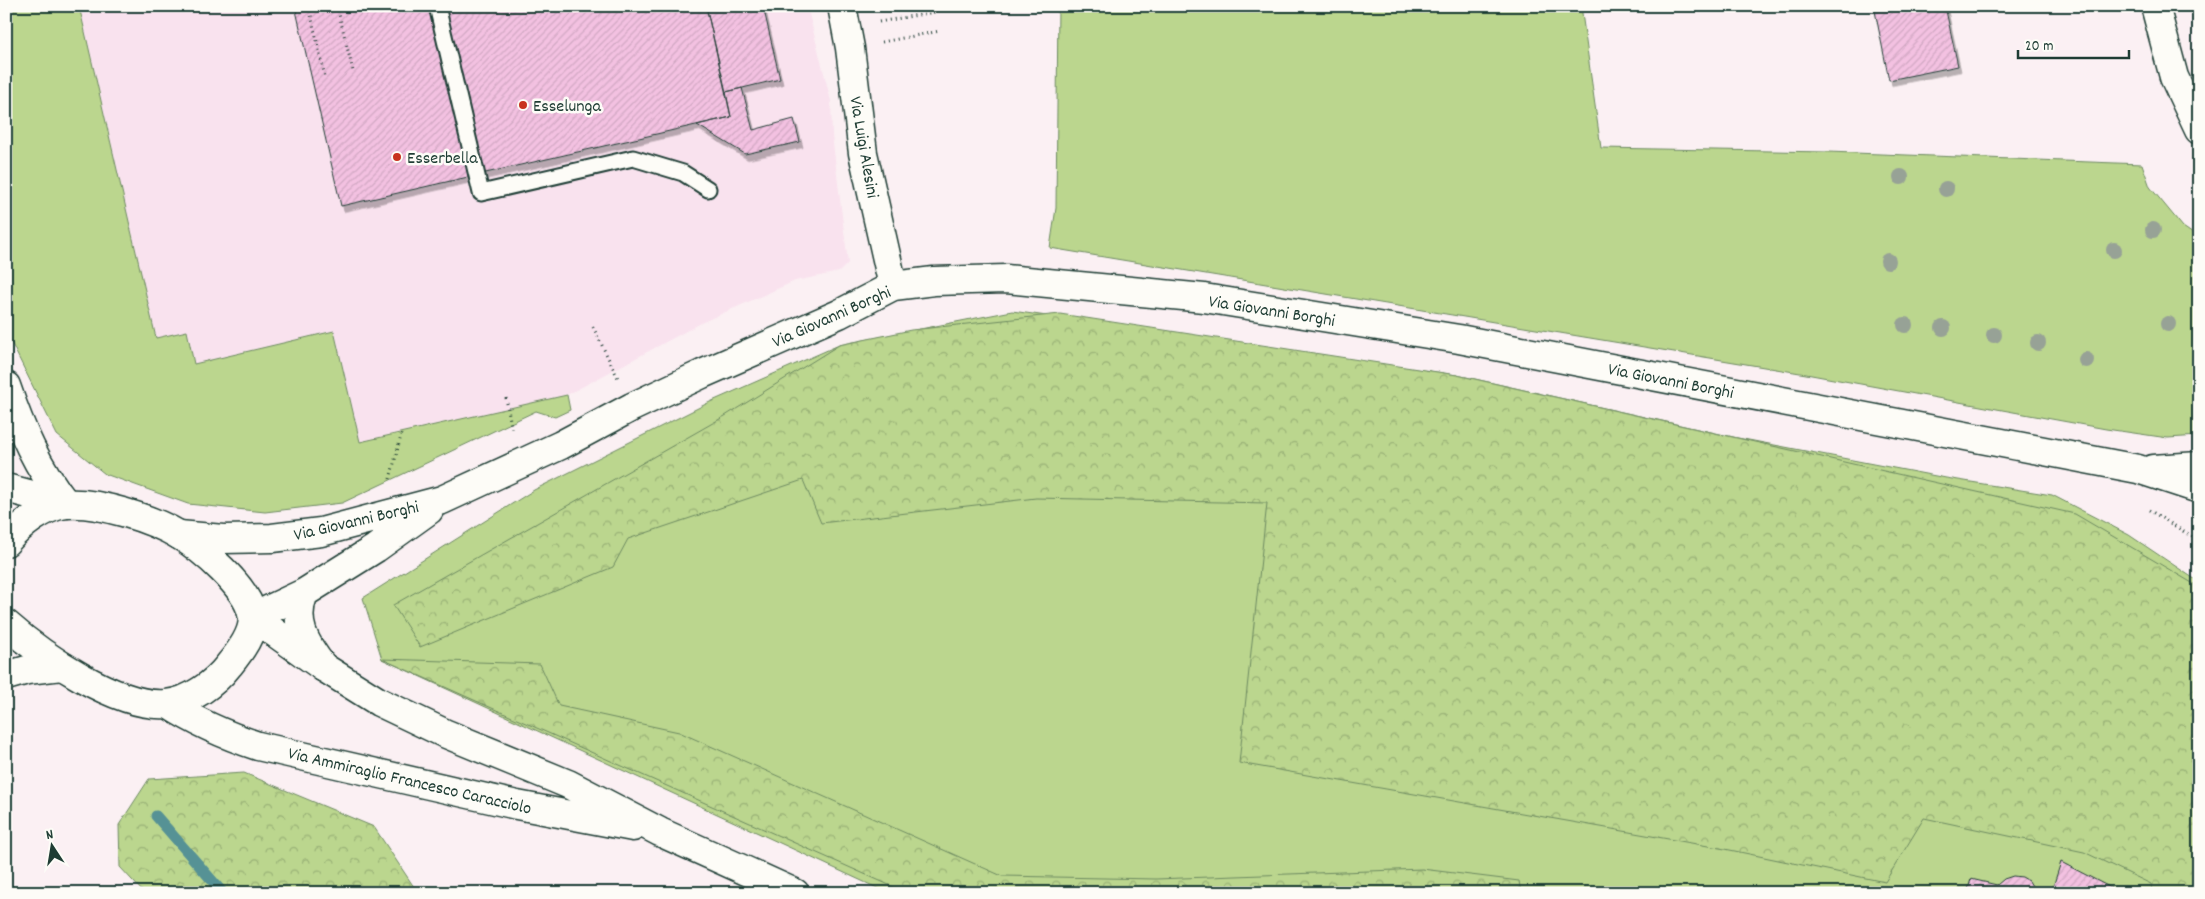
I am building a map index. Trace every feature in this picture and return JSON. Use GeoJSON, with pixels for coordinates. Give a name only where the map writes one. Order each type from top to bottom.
{"type":"FeatureCollection","features":[{"type":"Feature","properties":{"kind":"main road","name":"Via Luigi Alesini"},"geometry":{"type":"LineString","coordinates":[[842,6],[850,48],[862,153],[893,286]]}},
{"type":"Feature","properties":{"kind":"main road"},"geometry":{"type":"LineString","coordinates":[[2155,6],[2174,77],[2199,130]]}},
{"type":"Feature","properties":{"kind":"main road","name":"Via Giovanni Borghi"},"geometry":{"type":"LineString","coordinates":[[179,535],[223,538],[272,538],[321,532],[442,500],[561,445],[632,407],[775,341],[839,314],[893,286],[934,281],[1006,279],[1204,298],[1459,339],[2138,470],[2199,489]]}},
{"type":"Feature","properties":{"kind":"main road"},"geometry":{"type":"LineString","coordinates":[[6,386],[34,458],[48,481],[66,504]]}},
{"type":"Feature","properties":{"kind":"main road","name":"Via Giovanni Borghi"},"geometry":{"type":"LineString","coordinates":[[2138,470],[2199,466]]}},
{"type":"Feature","properties":{"kind":"main road"},"geometry":{"type":"LineString","coordinates":[[6,488],[66,504],[109,510],[142,519],[179,535],[224,572],[242,592],[250,605],[253,617],[250,629],[238,653],[220,676],[189,697],[168,704],[136,700],[102,687],[62,666],[6,624]]}},
{"type":"Feature","properties":{"kind":"main road","name":"Via Giovanni Borghi"},"geometry":{"type":"LineString","coordinates":[[253,617],[304,593],[390,538],[442,500]]}},
{"type":"Feature","properties":{"kind":"main road"},"geometry":{"type":"LineString","coordinates":[[6,542],[27,522],[45,511],[66,504]]}},
{"type":"Feature","properties":{"kind":"main road","name":"Via Ammiraglio Francesco Caracciolo"},"geometry":{"type":"LineString","coordinates":[[304,593],[299,606],[299,622],[307,644],[323,667]]}},
{"type":"Feature","properties":{"kind":"main road","name":"Via Ammiraglio Francesco Caracciolo"},"geometry":{"type":"LineString","coordinates":[[253,617],[323,667],[379,702],[444,733],[568,784],[660,832],[795,893]]}},
{"type":"Feature","properties":{"kind":"main road"},"geometry":{"type":"LineString","coordinates":[[6,676],[27,670],[62,666]]}},
{"type":"Feature","properties":{"kind":"main road","name":"Via Ammiraglio Francesco Caracciolo"},"geometry":{"type":"LineString","coordinates":[[168,704],[194,721],[225,735],[258,746],[517,805],[660,832]]}},
{"type":"Feature","properties":{"kind":"lane"},"geometry":{"type":"LineString","coordinates":[[438,6],[481,194],[633,158],[682,173],[708,189]]}},
{"type":"Feature","properties":{"kind":"path"},"geometry":{"type":"LineString","coordinates":[[308,6],[325,77]]}},
{"type":"Feature","properties":{"kind":"path"},"geometry":{"type":"LineString","coordinates":[[338,6],[352,71]]}},
{"type":"Feature","properties":{"kind":"path"},"geometry":{"type":"LineString","coordinates":[[875,23],[935,12]]}},
{"type":"Feature","properties":{"kind":"path"},"geometry":{"type":"LineString","coordinates":[[887,41],[940,31]]}},
{"type":"Feature","properties":{"kind":"path"},"geometry":{"type":"LineString","coordinates":[[593,327],[632,407]]}},
{"type":"Feature","properties":{"kind":"path"},"geometry":{"type":"LineString","coordinates":[[506,398],[512,433]]}},
{"type":"Feature","properties":{"kind":"path"},"geometry":{"type":"LineString","coordinates":[[378,518],[385,500],[402,432]]}},
{"type":"Feature","properties":{"kind":"shaded area"},"geometry":{"type":"Polygon","coordinates":[[[79,6],[807,6],[831,101],[832,135],[848,263],[839,272],[795,281],[703,322],[567,395],[360,442],[334,331],[194,364],[156,338],[79,6]]]}},
{"type":"Feature","properties":{"kind":"green space"},"geometry":{"type":"Polygon","coordinates":[[[6,6],[79,6],[156,338],[187,331],[194,364],[334,331],[360,442],[567,395],[570,410],[555,417],[536,411],[342,503],[265,512],[188,504],[105,474],[57,435],[6,332],[6,6]]]}},
{"type":"Feature","properties":{"kind":"green space"},"geometry":{"type":"Polygon","coordinates":[[[1058,6],[1581,6],[1601,148],[1828,152],[2142,164],[2150,187],[2183,227],[2199,238],[2199,436],[2168,438],[2106,429],[1806,374],[1050,248],[1056,208],[1058,6]]]}},
{"type":"Feature","properties":{"kind":"green space"},"geometry":{"type":"Polygon","coordinates":[[[1012,311],[1457,375],[1738,438],[1946,478],[2052,495],[2129,535],[2199,582],[2199,893],[888,893],[382,659],[363,598],[534,490],[710,402],[839,345],[1012,311]]]}},
{"type":"Feature","properties":{"kind":"green space"},"geometry":{"type":"Polygon","coordinates":[[[1060,314],[1457,375],[2075,514],[2199,587],[2199,893],[2152,893],[2151,884],[2084,852],[1924,818],[1885,882],[1725,849],[1239,763],[1267,503],[1036,498],[821,523],[803,480],[628,539],[613,567],[420,647],[393,605],[725,416],[839,345],[911,330],[1060,314]]]}},
{"type":"Feature","properties":{"kind":"green space"},"geometry":{"type":"Polygon","coordinates":[[[382,659],[540,664],[559,706],[679,732],[1002,876],[1156,879],[1422,869],[1519,881],[1521,893],[907,893],[382,659]]]}},
{"type":"Feature","properties":{"kind":"green space"},"geometry":{"type":"Polygon","coordinates":[[[244,773],[374,827],[418,893],[144,893],[120,867],[119,825],[149,779],[244,773]]]}},
{"type":"Feature","properties":{"kind":"building","name":"Esselunga"},"geometry":{"type":"Polygon","coordinates":[[[295,6],[706,6],[731,117],[341,206],[295,6]]]}},
{"type":"Feature","properties":{"kind":"building"},"geometry":{"type":"Polygon","coordinates":[[[706,6],[763,6],[780,79],[726,92],[706,6]]]}},
{"type":"Feature","properties":{"kind":"building"},"geometry":{"type":"Polygon","coordinates":[[[1874,6],[1945,6],[1958,66],[1889,80],[1874,6]]]}},
{"type":"Feature","properties":{"kind":"building"},"geometry":{"type":"Polygon","coordinates":[[[742,88],[753,130],[794,119],[800,142],[745,154],[697,125],[731,117],[726,92],[742,88]]]}},
{"type":"Feature","properties":{"kind":"building"},"geometry":{"type":"Polygon","coordinates":[[[2061,862],[2121,893],[2051,893],[2061,862]]]}},
{"type":"Feature","properties":{"kind":"building"},"geometry":{"type":"Polygon","coordinates":[[[2013,876],[2022,877],[2029,881],[2036,893],[1967,893],[1971,879],[1997,885],[2004,879],[2013,876]]]}},
{"type":"Feature","properties":{"kind":"waterway"},"geometry":{"type":"LineString","coordinates":[[156,816],[223,893]]}},
{"type":"Feature","properties":{"kind":"place","name":"Esselunga"},"geometry":{"type":"Point","coordinates":[523,105]}},
{"type":"Feature","properties":{"kind":"place","name":"Esserbella"},"geometry":{"type":"Point","coordinates":[397,157]}}]}
